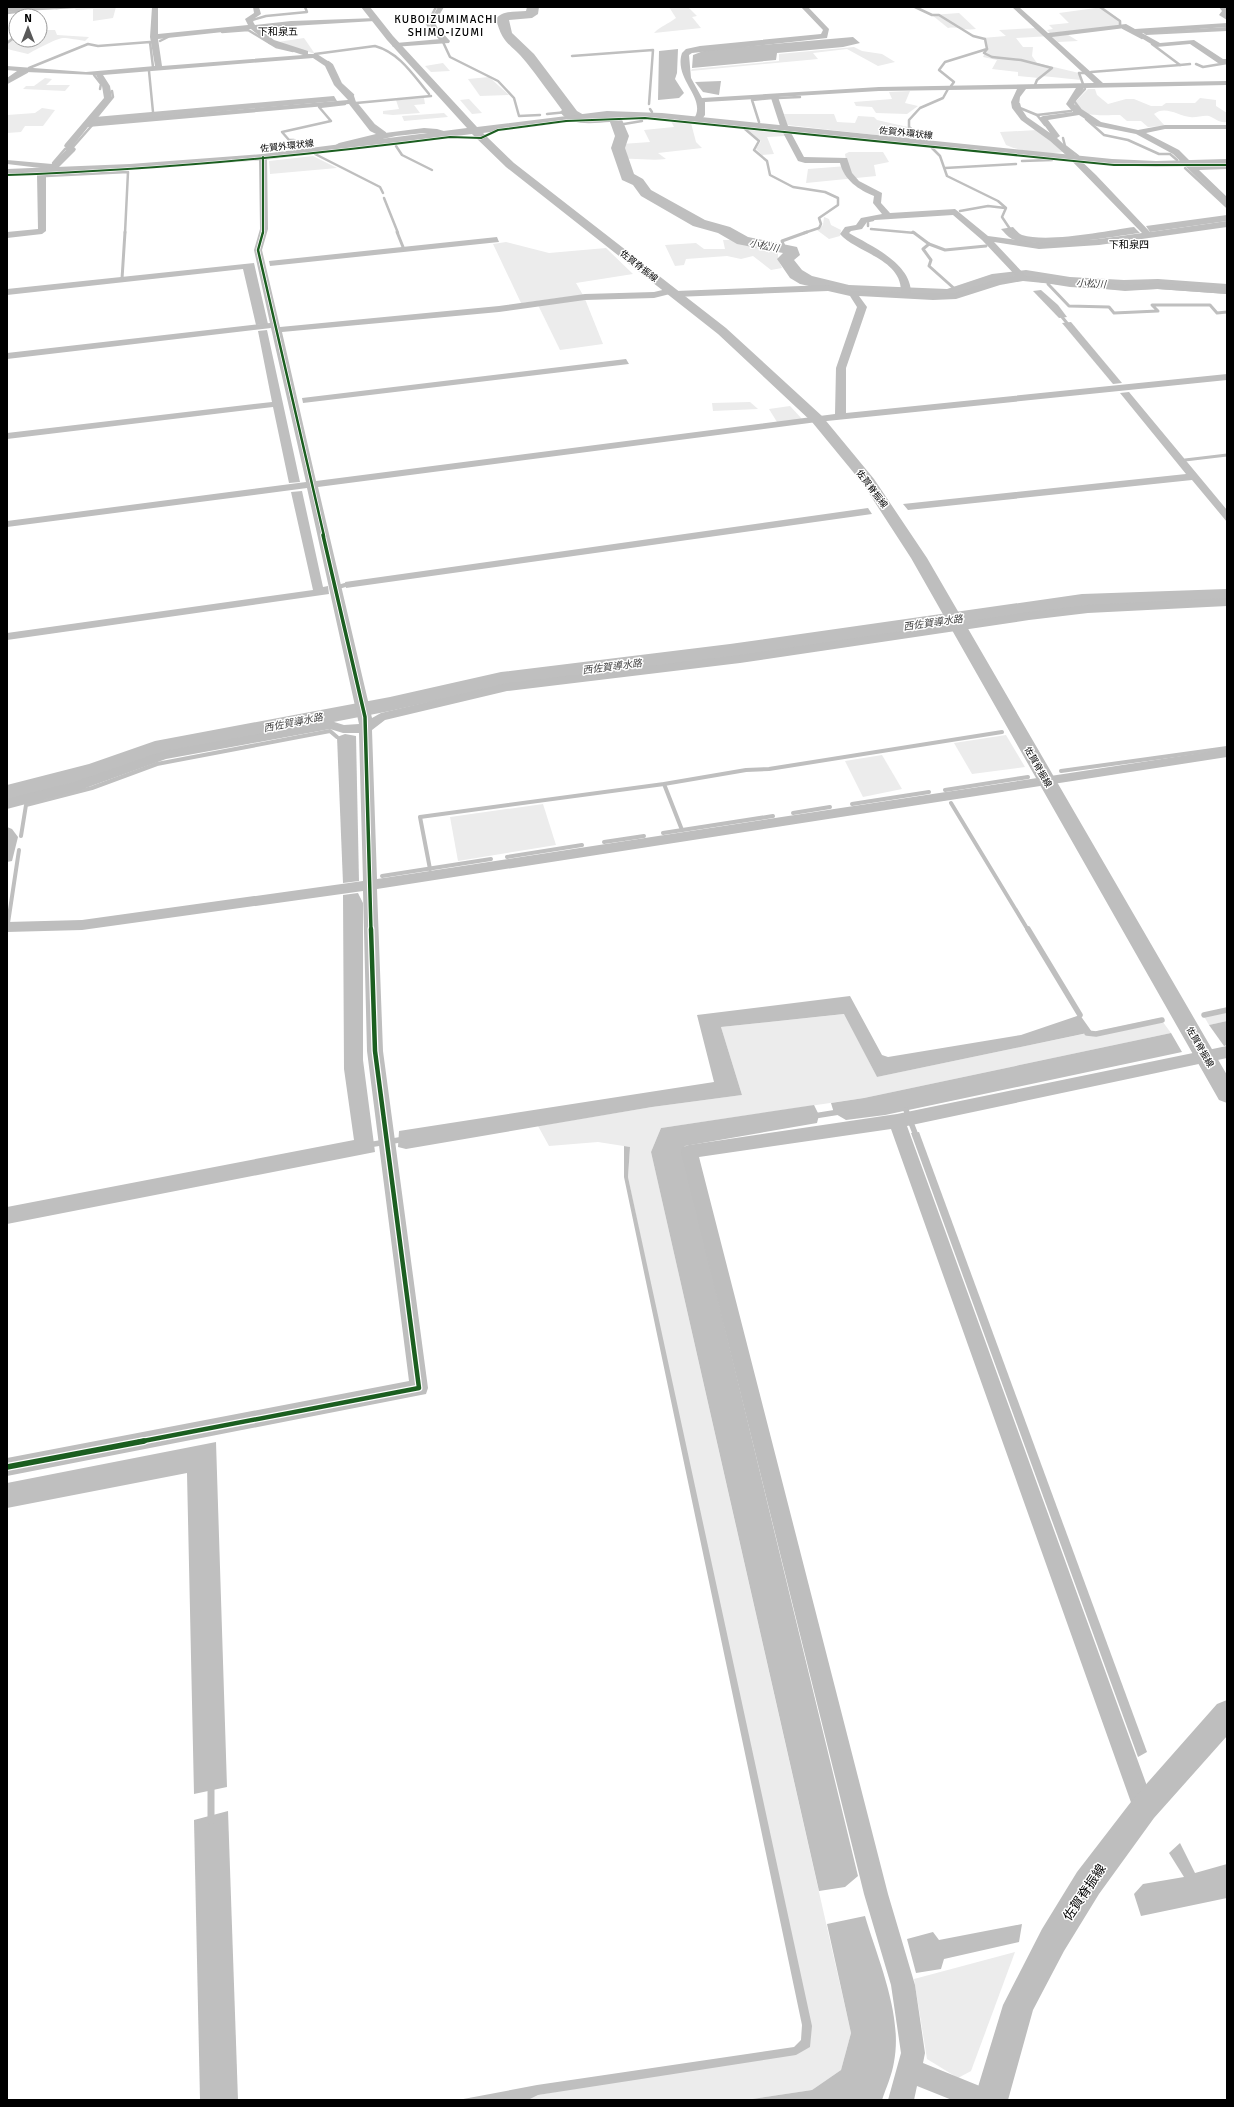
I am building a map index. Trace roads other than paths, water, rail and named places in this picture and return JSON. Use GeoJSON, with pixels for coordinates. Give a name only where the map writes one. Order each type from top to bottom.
{"type":"FeatureCollection","features":[{"type":"Feature","properties":{"kind":"main road","name":"佐賀脊振線"},"geometry":{"type":"LineString","coordinates":[[365,7],[396,45],[475,131],[510,165],[673,293],[752,358],[817,419],[869,482],[887,508],[947,608],[1227,1094]]}},
{"type":"Feature","properties":{"kind":"main road","name":"佐賀外環状線"},"geometry":{"type":"LineString","coordinates":[[7,172],[50,169],[130,167],[263,157],[475,131],[583,115],[634,114],[1135,163],[1190,166],[1227,162]]}},
{"type":"Feature","properties":{"kind":"main road","name":"佐賀脊振線"},"geometry":{"type":"LineString","coordinates":[[991,2100],[1019,2005],[1053,1940],[1088,1883],[1144,1808],[1225,1722]]}},
{"type":"Feature","properties":{"kind":"street"},"geometry":{"type":"LineString","coordinates":[[7,10],[60,7]]}},
{"type":"Feature","properties":{"kind":"street"},"geometry":{"type":"LineString","coordinates":[[155,7],[154,37],[159,68]]}},
{"type":"Feature","properties":{"kind":"street"},"geometry":{"type":"LineString","coordinates":[[256,7],[258,14],[248,19],[256,33],[278,45],[314,56],[328,65],[338,85],[351,98],[351,102],[373,129],[383,135]]}},
{"type":"Feature","properties":{"kind":"street"},"geometry":{"type":"LineString","coordinates":[[396,45],[446,41],[434,28],[432,22],[441,7]]}},
{"type":"Feature","properties":{"kind":"street"},"geometry":{"type":"LineString","coordinates":[[697,120],[703,109],[700,100],[687,81],[685,75],[685,55],[689,51],[700,48],[824,36],[827,30],[804,7]]}},
{"type":"Feature","properties":{"kind":"street"},"geometry":{"type":"LineString","coordinates":[[1015,7],[1047,34],[1102,86]]}},
{"type":"Feature","properties":{"kind":"street"},"geometry":{"type":"LineString","coordinates":[[1222,7],[1226,11],[1222,15],[1227,18]]}},
{"type":"Feature","properties":{"kind":"street"},"geometry":{"type":"LineString","coordinates":[[154,37],[292,23],[375,19]]}},
{"type":"Feature","properties":{"kind":"street"},"geometry":{"type":"LineString","coordinates":[[1134,31],[1227,25]]}},
{"type":"Feature","properties":{"kind":"street"},"geometry":{"type":"LineString","coordinates":[[1047,34],[1126,26],[1159,45],[1191,42],[1221,61],[1227,61]]}},
{"type":"Feature","properties":{"kind":"street"},"geometry":{"type":"LineString","coordinates":[[7,68],[99,73],[314,56]]}},
{"type":"Feature","properties":{"kind":"street"},"geometry":{"type":"LineString","coordinates":[[7,80],[24,70]]}},
{"type":"Feature","properties":{"kind":"street"},"geometry":{"type":"LineString","coordinates":[[7,234],[42,231],[41,174],[50,169],[70,148],[85,125],[108,98],[106,86],[100,78],[99,73]]}},
{"type":"Feature","properties":{"kind":"street"},"geometry":{"type":"LineString","coordinates":[[1215,83],[1223,90]]}},
{"type":"Feature","properties":{"kind":"street"},"geometry":{"type":"LineString","coordinates":[[700,100],[878,89],[1227,83]]}},
{"type":"Feature","properties":{"kind":"street"},"geometry":{"type":"LineString","coordinates":[[1079,86],[1081,89],[1071,100],[1070,104],[1079,113],[1107,128],[1138,132],[1165,127],[1227,127]]}},
{"type":"Feature","properties":{"kind":"street"},"geometry":{"type":"LineString","coordinates":[[1023,87],[1015,98],[1015,108],[1025,118],[1057,142],[1074,158],[1144,232]]}},
{"type":"Feature","properties":{"kind":"street"},"geometry":{"type":"LineString","coordinates":[[774,96],[785,128],[801,159],[805,161],[844,160],[848,172],[862,189],[879,195],[877,203],[887,215]]}},
{"type":"Feature","properties":{"kind":"street"},"geometry":{"type":"LineString","coordinates":[[85,125],[351,102]]}},
{"type":"Feature","properties":{"kind":"street"},"geometry":{"type":"LineString","coordinates":[[1057,142],[1053,130],[1043,118],[1079,113]]}},
{"type":"Feature","properties":{"kind":"street"},"geometry":{"type":"LineString","coordinates":[[337,148],[342,145],[383,135],[432,131],[450,134]]}},
{"type":"Feature","properties":{"kind":"street"},"geometry":{"type":"LineString","coordinates":[[1138,132],[1176,152],[1227,202]]}},
{"type":"Feature","properties":{"kind":"street"},"geometry":{"type":"LineString","coordinates":[[7,1467],[419,1388],[375,1051],[358,887],[365,723],[362,701],[312,485],[269,327],[258,250],[264,229],[263,157]]}},
{"type":"Feature","properties":{"kind":"street"},"geometry":{"type":"LineString","coordinates":[[7,162],[50,169]]}},
{"type":"Feature","properties":{"kind":"street"},"geometry":{"type":"LineString","coordinates":[[1190,166],[1227,167]]}},
{"type":"Feature","properties":{"kind":"street"},"geometry":{"type":"LineString","coordinates":[[907,292],[904,277],[895,267],[844,234],[848,229],[859,227],[864,220],[887,215],[928,215],[955,212],[985,238],[1020,275]]}},
{"type":"Feature","properties":{"kind":"street"},"geometry":{"type":"LineString","coordinates":[[985,238],[1039,246],[1144,232],[1227,224]]}},
{"type":"Feature","properties":{"kind":"street"},"geometry":{"type":"LineString","coordinates":[[7,356],[269,327],[498,308],[585,297],[828,288],[853,294],[907,292],[956,296],[1020,275],[1125,288],[1157,286],[1227,291]]}},
{"type":"Feature","properties":{"kind":"street"},"geometry":{"type":"LineString","coordinates":[[841,417],[838,399],[842,378],[840,371],[848,342],[853,334],[862,307],[853,294]]}},
{"type":"Feature","properties":{"kind":"street"},"geometry":{"type":"LineString","coordinates":[[7,524],[817,419],[1227,377]]}},
{"type":"Feature","properties":{"kind":"street"},"geometry":{"type":"LineString","coordinates":[[7,804],[78,786],[164,755],[331,725],[343,729],[381,717],[507,687],[740,659],[1088,609],[1227,602]]}},
{"type":"Feature","properties":{"kind":"street"},"geometry":{"type":"LineString","coordinates":[[7,927],[82,925],[358,887],[1227,753]]}},
{"type":"Feature","properties":{"kind":"street"},"geometry":{"type":"LineString","coordinates":[[7,832],[11,837],[7,857]]}},
{"type":"Feature","properties":{"kind":"street"},"geometry":{"type":"LineString","coordinates":[[901,2100],[912,2053],[903,1985],[874,1886],[689,1152],[897,1121],[1227,1052]]}},
{"type":"Feature","properties":{"kind":"street"},"geometry":{"type":"LineString","coordinates":[[897,1121],[1144,1808]]}},
{"type":"Feature","properties":{"kind":"street"},"geometry":{"type":"LineString","coordinates":[[909,2070],[983,2100]]}},
{"type":"Feature","properties":{"kind":"waterway"},"geometry":{"type":"LineString","coordinates":[[56,8],[74,7]]}},
{"type":"Feature","properties":{"kind":"waterway"},"geometry":{"type":"LineString","coordinates":[[252,22],[252,20],[266,16],[307,12],[305,7]]}},
{"type":"Feature","properties":{"kind":"waterway"},"geometry":{"type":"LineString","coordinates":[[436,7],[427,24],[441,40]]}},
{"type":"Feature","properties":{"kind":"waterway","name":"小松川"},"geometry":{"type":"LineString","coordinates":[[533,7],[532,14],[504,17],[502,19],[506,34],[513,43],[529,57],[570,111],[567,112],[582,119],[615,118],[622,136],[618,148],[627,177],[638,182],[646,193],[699,223],[724,230],[743,241],[791,250],[792,255],[785,259],[796,274],[806,280],[849,290],[880,290],[926,294],[949,294],[992,279],[1026,275],[1070,282],[1124,285],[1158,284],[1227,289]]}},
{"type":"Feature","properties":{"kind":"waterway"},"geometry":{"type":"LineString","coordinates":[[915,7],[932,15],[939,15],[973,36],[985,39],[987,49]]}},
{"type":"Feature","properties":{"kind":"waterway"},"geometry":{"type":"LineString","coordinates":[[1100,7],[1120,21],[1120,26]]}},
{"type":"Feature","properties":{"kind":"waterway"},"geometry":{"type":"LineString","coordinates":[[1123,28],[1142,38]]}},
{"type":"Feature","properties":{"kind":"waterway"},"geometry":{"type":"LineString","coordinates":[[222,32],[248,30],[276,47],[293,51]]}},
{"type":"Feature","properties":{"kind":"waterway"},"geometry":{"type":"LineString","coordinates":[[160,41],[168,37]]}},
{"type":"Feature","properties":{"kind":"waterway"},"geometry":{"type":"LineString","coordinates":[[7,83],[27,72],[29,68],[88,44],[98,46],[150,42],[153,67]]}},
{"type":"Feature","properties":{"kind":"waterway"},"geometry":{"type":"LineString","coordinates":[[443,42],[450,57],[498,81],[514,98],[519,116],[540,115]]}},
{"type":"Feature","properties":{"kind":"waterway"},"geometry":{"type":"LineString","coordinates":[[1152,44],[1180,65]]}},
{"type":"Feature","properties":{"kind":"waterway"},"geometry":{"type":"LineString","coordinates":[[315,54],[375,46],[384,49],[399,59],[429,94]]}},
{"type":"Feature","properties":{"kind":"waterway"},"geometry":{"type":"LineString","coordinates":[[951,86],[954,82],[939,70],[945,62],[987,49]]}},
{"type":"Feature","properties":{"kind":"waterway"},"geometry":{"type":"LineString","coordinates":[[987,49],[984,53],[992,57],[1021,60],[1052,68],[1037,80],[1035,85]]}},
{"type":"Feature","properties":{"kind":"waterway"},"geometry":{"type":"LineString","coordinates":[[572,56],[653,50],[649,104]]}},
{"type":"Feature","properties":{"kind":"waterway"},"geometry":{"type":"LineString","coordinates":[[328,62],[332,65],[341,84],[353,95]]}},
{"type":"Feature","properties":{"kind":"waterway"},"geometry":{"type":"LineString","coordinates":[[1196,64],[1203,67],[1227,63]]}},
{"type":"Feature","properties":{"kind":"waterway"},"geometry":{"type":"LineString","coordinates":[[1180,65],[1190,64]]}},
{"type":"Feature","properties":{"kind":"waterway"},"geometry":{"type":"LineString","coordinates":[[1091,72],[1180,65]]}},
{"type":"Feature","properties":{"kind":"waterway"},"geometry":{"type":"LineString","coordinates":[[149,71],[153,112]]}},
{"type":"Feature","properties":{"kind":"waterway"},"geometry":{"type":"LineString","coordinates":[[1083,84],[1079,73],[1085,73]]}},
{"type":"Feature","properties":{"kind":"waterway"},"geometry":{"type":"LineString","coordinates":[[94,75],[101,84],[100,89]]}},
{"type":"Feature","properties":{"kind":"waterway"},"geometry":{"type":"LineString","coordinates":[[924,139],[909,127],[909,120],[920,108],[943,98],[948,89]]}},
{"type":"Feature","properties":{"kind":"waterway"},"geometry":{"type":"LineString","coordinates":[[1080,109],[1074,101],[1085,89]]}},
{"type":"Feature","properties":{"kind":"waterway"},"geometry":{"type":"LineString","coordinates":[[96,118],[113,97],[112,91]]}},
{"type":"Feature","properties":{"kind":"waterway"},"geometry":{"type":"LineString","coordinates":[[385,133],[374,125],[356,103],[431,96]]}},
{"type":"Feature","properties":{"kind":"waterway"},"geometry":{"type":"LineString","coordinates":[[778,98],[800,97]]}},
{"type":"Feature","properties":{"kind":"waterway"},"geometry":{"type":"LineString","coordinates":[[759,122],[752,100],[772,98]]}},
{"type":"Feature","properties":{"kind":"waterway"},"geometry":{"type":"LineString","coordinates":[[309,149],[294,140],[289,140],[282,132],[331,121],[319,107],[345,104]]}},
{"type":"Feature","properties":{"kind":"waterway"},"geometry":{"type":"LineString","coordinates":[[1019,104],[1020,108],[1037,115]]}},
{"type":"Feature","properties":{"kind":"waterway"},"geometry":{"type":"LineString","coordinates":[[1037,115],[1071,111]]}},
{"type":"Feature","properties":{"kind":"waterway"},"geometry":{"type":"LineString","coordinates":[[547,114],[567,112]]}},
{"type":"Feature","properties":{"kind":"waterway"},"geometry":{"type":"LineString","coordinates":[[1037,115],[1045,125]]}},
{"type":"Feature","properties":{"kind":"waterway"},"geometry":{"type":"LineString","coordinates":[[1088,115],[1086,119],[1104,135],[1128,140],[1159,154],[1170,154],[1177,160]]}},
{"type":"Feature","properties":{"kind":"waterway"},"geometry":{"type":"LineString","coordinates":[[618,125],[642,121]]}},
{"type":"Feature","properties":{"kind":"waterway"},"geometry":{"type":"LineString","coordinates":[[53,163],[65,149],[73,147],[95,122]]}},
{"type":"Feature","properties":{"kind":"waterway"},"geometry":{"type":"LineString","coordinates":[[745,129],[759,141],[754,150],[767,161],[770,175],[793,187],[825,192],[838,198],[838,205],[819,218],[821,224],[819,228],[807,232]]}},
{"type":"Feature","properties":{"kind":"waterway"},"geometry":{"type":"LineString","coordinates":[[1063,138],[1065,146],[1078,156]]}},
{"type":"Feature","properties":{"kind":"waterway"},"geometry":{"type":"LineString","coordinates":[[396,146],[402,155],[432,170]]}},
{"type":"Feature","properties":{"kind":"waterway"},"geometry":{"type":"LineString","coordinates":[[932,148],[940,156],[947,176],[998,201],[1006,208],[1002,217],[1012,232]]}},
{"type":"Feature","properties":{"kind":"waterway"},"geometry":{"type":"LineString","coordinates":[[315,154],[380,187],[383,193]]}},
{"type":"Feature","properties":{"kind":"waterway"},"geometry":{"type":"LineString","coordinates":[[1022,161],[1052,160]]}},
{"type":"Feature","properties":{"kind":"waterway"},"geometry":{"type":"LineString","coordinates":[[945,168],[1016,164]]}},
{"type":"Feature","properties":{"kind":"waterway"},"geometry":{"type":"LineString","coordinates":[[1185,168],[1227,207]]}},
{"type":"Feature","properties":{"kind":"waterway"},"geometry":{"type":"LineString","coordinates":[[46,176],[128,172],[125,233]]}},
{"type":"Feature","properties":{"kind":"waterway"},"geometry":{"type":"LineString","coordinates":[[384,198],[398,233]]}},
{"type":"Feature","properties":{"kind":"waterway"},"geometry":{"type":"LineString","coordinates":[[960,211],[988,206],[1005,208]]}},
{"type":"Feature","properties":{"kind":"waterway"},"geometry":{"type":"LineString","coordinates":[[868,226],[868,221],[873,220]]}},
{"type":"Feature","properties":{"kind":"waterway"},"geometry":{"type":"LineString","coordinates":[[871,229],[914,233]]}},
{"type":"Feature","properties":{"kind":"waterway"},"geometry":{"type":"LineString","coordinates":[[122,279],[125,232]]}},
{"type":"Feature","properties":{"kind":"waterway"},"geometry":{"type":"LineString","coordinates":[[397,232],[403,247]]}},
{"type":"Feature","properties":{"kind":"waterway"},"geometry":{"type":"LineString","coordinates":[[785,249],[782,241],[807,232]]}},
{"type":"Feature","properties":{"kind":"waterway"},"geometry":{"type":"LineString","coordinates":[[914,233],[929,244]]}},
{"type":"Feature","properties":{"kind":"waterway"},"geometry":{"type":"LineString","coordinates":[[929,244],[945,250],[986,246]]}},
{"type":"Feature","properties":{"kind":"waterway"},"geometry":{"type":"LineString","coordinates":[[929,244],[923,249],[931,260],[929,266],[957,291]]}},
{"type":"Feature","properties":{"kind":"waterway"},"geometry":{"type":"LineString","coordinates":[[1048,284],[1069,306],[1109,307],[1114,313],[1158,311],[1152,305],[1210,305],[1217,313],[1227,312]]}},
{"type":"Feature","properties":{"kind":"waterway"},"geometry":{"type":"LineString","coordinates":[[1058,312],[1071,328]]}},
{"type":"Feature","properties":{"kind":"waterway"},"geometry":{"type":"LineString","coordinates":[[1185,460],[1227,455]]}},
{"type":"Feature","properties":{"kind":"waterway"},"geometry":{"type":"LineString","coordinates":[[335,588],[345,585]]}},
{"type":"Feature","properties":{"kind":"waterway","name":"西佐賀導水路"},"geometry":{"type":"LineString","coordinates":[[7,793],[96,770],[155,749],[390,704],[501,679],[730,651],[960,617],[1082,601],[1227,596]]}},
{"type":"Feature","properties":{"kind":"waterway"},"geometry":{"type":"LineString","coordinates":[[21,836],[26,805],[92,788],[157,764],[330,731],[337,737]]}},
{"type":"Feature","properties":{"kind":"waterway"},"geometry":{"type":"LineString","coordinates":[[664,784],[746,770],[769,769],[1002,732]]}},
{"type":"Feature","properties":{"kind":"waterway"},"geometry":{"type":"LineString","coordinates":[[1061,771],[1227,748]]}},
{"type":"Feature","properties":{"kind":"waterway"},"geometry":{"type":"LineString","coordinates":[[945,790],[1028,777]]}},
{"type":"Feature","properties":{"kind":"waterway"},"geometry":{"type":"LineString","coordinates":[[430,869],[420,817],[664,784]]}},
{"type":"Feature","properties":{"kind":"waterway"},"geometry":{"type":"LineString","coordinates":[[664,784],[682,830]]}},
{"type":"Feature","properties":{"kind":"waterway"},"geometry":{"type":"LineString","coordinates":[[852,804],[929,792]]}},
{"type":"Feature","properties":{"kind":"waterway"},"geometry":{"type":"LineString","coordinates":[[951,803],[1028,930]]}},
{"type":"Feature","properties":{"kind":"waterway"},"geometry":{"type":"LineString","coordinates":[[793,813],[830,807]]}},
{"type":"Feature","properties":{"kind":"waterway"},"geometry":{"type":"LineString","coordinates":[[663,833],[773,816]]}},
{"type":"Feature","properties":{"kind":"waterway"},"geometry":{"type":"LineString","coordinates":[[604,842],[644,836]]}},
{"type":"Feature","properties":{"kind":"waterway"},"geometry":{"type":"LineString","coordinates":[[507,857],[582,845]]}},
{"type":"Feature","properties":{"kind":"waterway"},"geometry":{"type":"LineString","coordinates":[[8,923],[19,850]]}},
{"type":"Feature","properties":{"kind":"waterway"},"geometry":{"type":"LineString","coordinates":[[430,869],[491,859]]}},
{"type":"Feature","properties":{"kind":"waterway"},"geometry":{"type":"LineString","coordinates":[[382,876],[430,869]]}},
{"type":"Feature","properties":{"kind":"waterway"},"geometry":{"type":"LineString","coordinates":[[1028,929],[1080,1015]]}},
{"type":"Feature","properties":{"kind":"waterway"},"geometry":{"type":"LineString","coordinates":[[1204,1015],[1227,1010]]}},
{"type":"Feature","properties":{"kind":"waterway"},"geometry":{"type":"LineString","coordinates":[[1087,1033],[1096,1034],[1162,1020]]}},
{"type":"Feature","properties":{"kind":"waterway"},"geometry":{"type":"LineString","coordinates":[[906,1110],[915,1133]]}},
{"type":"Feature","properties":{"kind":"waterway"},"geometry":{"type":"LineString","coordinates":[[814,1116],[839,1112]]}},
{"type":"Feature","properties":{"kind":"waterway"},"geometry":{"type":"LineString","coordinates":[[374,1144],[399,1140]]}},
{"type":"Feature","properties":{"kind":"waterway"},"geometry":{"type":"LineString","coordinates":[[211,1785],[211,1821]]}},
{"type":"Feature","properties":{"kind":"district","name":"KUBOIZUMIMACHI SHIMO-IZUMI"},"geometry":{"type":"Point","coordinates":[446,25]}},
{"type":"Feature","properties":{"kind":"district","name":"下和泉五"},"geometry":{"type":"Point","coordinates":[278,31]}},
{"type":"Feature","properties":{"kind":"district","name":"下和泉四"},"geometry":{"type":"Point","coordinates":[1129,244]}}]}
